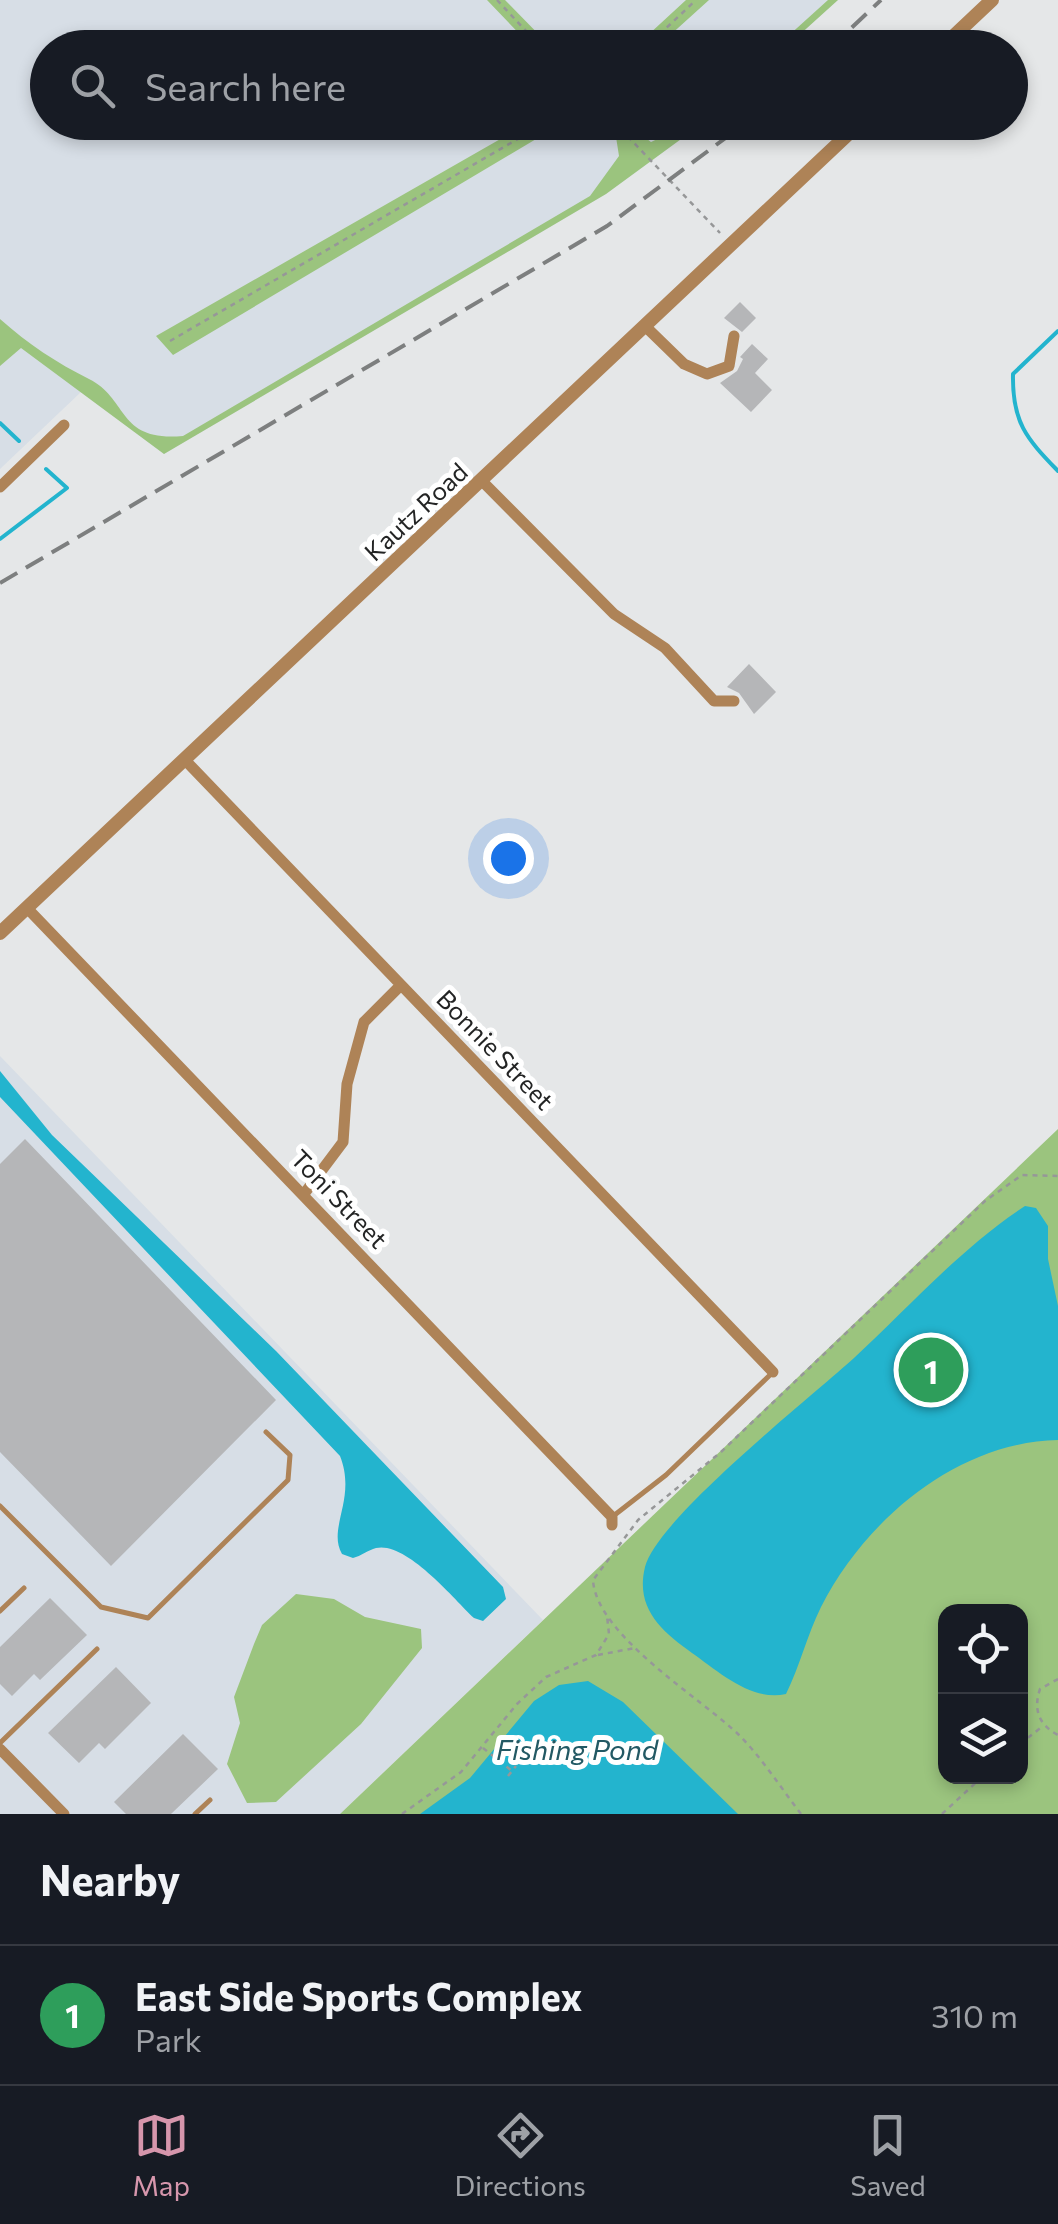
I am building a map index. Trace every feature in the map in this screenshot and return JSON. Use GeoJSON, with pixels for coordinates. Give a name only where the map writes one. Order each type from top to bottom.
{"type":"FeatureCollection","features":[{"type":"Feature","properties":{"kind":"street"},"geometry":{"type":"LineString","coordinates":[[960,30],[992,0]]}},
{"type":"Feature","properties":{"kind":"street","name":"Kautz Road"},"geometry":{"type":"LineString","coordinates":[[0,933],[842,140]]}},
{"type":"Feature","properties":{"kind":"street"},"geometry":{"type":"LineString","coordinates":[[646,327],[684,364],[707,374],[728,366],[734,336]]}},
{"type":"Feature","properties":{"kind":"street"},"geometry":{"type":"LineString","coordinates":[[0,487],[64,425]]}},
{"type":"Feature","properties":{"kind":"street"},"geometry":{"type":"LineString","coordinates":[[482,481],[614,614],[665,648],[714,701],[734,701]]}},
{"type":"Feature","properties":{"kind":"street","name":"Bonnie Street"},"geometry":{"type":"LineString","coordinates":[[185,760],[773,1372]]}},
{"type":"Feature","properties":{"kind":"street","name":"Toni Street"},"geometry":{"type":"LineString","coordinates":[[27,908],[612,1521]]}},
{"type":"Feature","properties":{"kind":"street"},"geometry":{"type":"LineString","coordinates":[[304,1194],[342,1142],[347,1084],[364,1022],[401,985]]}},
{"type":"Feature","properties":{"kind":"street"},"geometry":{"type":"LineString","coordinates":[[0,1746],[56,1811]]}},
{"type":"Feature","properties":{"kind":"lane"},"geometry":{"type":"LineString","coordinates":[[612,1521],[773,1372]]}},
{"type":"Feature","properties":{"kind":"lane"},"geometry":{"type":"LineString","coordinates":[[0,1506],[101,1606],[148,1618],[288,1480],[290,1456],[266,1432]]}},
{"type":"Feature","properties":{"kind":"lane"},"geometry":{"type":"LineString","coordinates":[[0,1611],[24,1588]]}},
{"type":"Feature","properties":{"kind":"lane"},"geometry":{"type":"LineString","coordinates":[[0,1746],[97,1650]]}},
{"type":"Feature","properties":{"kind":"lane"},"geometry":{"type":"LineString","coordinates":[[195,1814],[210,1800]]}},
{"type":"Feature","properties":{"kind":"path"},"geometry":{"type":"LineString","coordinates":[[497,0],[525,30]]}},
{"type":"Feature","properties":{"kind":"path"},"geometry":{"type":"LineString","coordinates":[[665,30],[696,0]]}},
{"type":"Feature","properties":{"kind":"path"},"geometry":{"type":"LineString","coordinates":[[170,341],[516,140]]}},
{"type":"Feature","properties":{"kind":"path"},"geometry":{"type":"LineString","coordinates":[[631,140],[730,244]]}},
{"type":"Feature","properties":{"kind":"path"},"geometry":{"type":"LineString","coordinates":[[802,1814],[740,1736],[636,1648],[607,1613],[594,1592],[593,1580],[638,1520],[721,1452],[985,1201],[1022,1175],[1058,1176]]}},
{"type":"Feature","properties":{"kind":"path"},"geometry":{"type":"LineString","coordinates":[[596,1655],[609,1634],[607,1613]]}},
{"type":"Feature","properties":{"kind":"path"},"geometry":{"type":"LineString","coordinates":[[402,1814],[448,1784],[546,1677],[596,1655],[636,1648]]}},
{"type":"Feature","properties":{"kind":"path"},"geometry":{"type":"LineString","coordinates":[[1058,1679],[1040,1689],[1036,1700],[1044,1725],[1058,1735]]}},
{"type":"Feature","properties":{"kind":"path"},"geometry":{"type":"LineString","coordinates":[[1028,1738],[1044,1725]]}},
{"type":"Feature","properties":{"kind":"path"},"geometry":{"type":"LineString","coordinates":[[482,1747],[512,1771]]}},
{"type":"Feature","properties":{"kind":"path"},"geometry":{"type":"LineString","coordinates":[[508,1776],[516,1766]]}},
{"type":"Feature","properties":{"kind":"path"},"geometry":{"type":"LineString","coordinates":[[942,1814],[974,1784]]}},
{"type":"Feature","properties":{"kind":"shaded area"},"geometry":{"type":"Polygon","coordinates":[[[0,0],[838,0],[805,30],[30,30],[30,140],[680,140],[606,194],[164,454],[81,392],[0,469],[0,0]]]}},
{"type":"Feature","properties":{"kind":"shaded area"},"geometry":{"type":"Polygon","coordinates":[[[0,1056],[543,1620],[340,1814],[0,1814],[0,1056]]]}},
{"type":"Feature","properties":{"kind":"green space"},"geometry":{"type":"Polygon","coordinates":[[[487,0],[505,0],[534,30],[516,30],[487,0]]]}},
{"type":"Feature","properties":{"kind":"green space"},"geometry":{"type":"Polygon","coordinates":[[[686,0],[709,0],[676,30],[653,30],[686,0]]]}},
{"type":"Feature","properties":{"kind":"green space"},"geometry":{"type":"Polygon","coordinates":[[[828,0],[838,0],[805,30],[795,30],[828,0]]]}},
{"type":"Feature","properties":{"kind":"green space"},"geometry":{"type":"Polygon","coordinates":[[[499,140],[534,140],[173,355],[156,336],[499,140]]]}},
{"type":"Feature","properties":{"kind":"green space"},"geometry":{"type":"Polygon","coordinates":[[[616,140],[680,140],[606,194],[164,454],[21,348],[0,366],[0,319],[43,352],[102,387],[135,426],[162,436],[183,436],[590,196],[619,156],[616,140]]]}},
{"type":"Feature","properties":{"kind":"green space"},"geometry":{"type":"Polygon","coordinates":[[[1058,1129],[1058,1814],[340,1814],[1058,1129]]]}},
{"type":"Feature","properties":{"kind":"green space"},"geometry":{"type":"Polygon","coordinates":[[[296,1594],[334,1599],[365,1617],[421,1629],[422,1648],[361,1724],[276,1802],[247,1803],[227,1764],[240,1723],[234,1697],[262,1625],[296,1594]]]}},
{"type":"Feature","properties":{"kind":"water"},"geometry":{"type":"Polygon","coordinates":[[[0,1071],[52,1135],[276,1351],[503,1587],[506,1599],[483,1621],[474,1618],[428,1573],[401,1553],[376,1548],[353,1558],[342,1554],[338,1534],[345,1486],[340,1456],[0,1097],[0,1071]]]}},
{"type":"Feature","properties":{"kind":"water"},"geometry":{"type":"Polygon","coordinates":[[[1025,1206],[1036,1208],[1048,1226],[1048,1259],[1058,1306],[1058,1440],[1021,1444],[985,1455],[918,1492],[862,1544],[840,1575],[821,1607],[786,1694],[748,1690],[670,1636],[653,1617],[643,1582],[645,1567],[656,1546],[705,1490],[958,1259],[1025,1206]]]}},
{"type":"Feature","properties":{"kind":"water","name":"Fishing Pond"},"geometry":{"type":"Polygon","coordinates":[[[588,1681],[623,1702],[738,1814],[420,1814],[470,1778],[534,1701],[559,1685],[588,1681]]]}},
{"type":"Feature","properties":{"kind":"building"},"geometry":{"type":"Polygon","coordinates":[[[740,302],[756,318],[742,332],[724,318],[740,302]]]}},
{"type":"Feature","properties":{"kind":"building"},"geometry":{"type":"Polygon","coordinates":[[[752,344],[768,359],[755,373],[772,390],[751,412],[720,383],[737,371],[743,359],[740,357],[752,344]]]}},
{"type":"Feature","properties":{"kind":"building"},"geometry":{"type":"Polygon","coordinates":[[[749,664],[776,692],[754,714],[739,693],[727,687],[749,664]]]}},
{"type":"Feature","properties":{"kind":"building"},"geometry":{"type":"Polygon","coordinates":[[[25,1139],[276,1400],[111,1566],[0,1452],[0,1164],[25,1139]]]}},
{"type":"Feature","properties":{"kind":"building"},"geometry":{"type":"Polygon","coordinates":[[[50,1598],[87,1635],[40,1680],[34,1674],[12,1696],[0,1684],[0,1647],[50,1598]]]}},
{"type":"Feature","properties":{"kind":"building"},"geometry":{"type":"Polygon","coordinates":[[[116,1667],[151,1703],[105,1749],[99,1743],[79,1763],[48,1733],[116,1667]]]}},
{"type":"Feature","properties":{"kind":"building"},"geometry":{"type":"Polygon","coordinates":[[[183,1734],[218,1769],[171,1814],[126,1814],[114,1802],[183,1734]]]}},
{"type":"Feature","properties":{"kind":"waterway"},"geometry":{"type":"LineString","coordinates":[[1058,331],[1013,374],[1015,405],[1023,428],[1058,471]]}},
{"type":"Feature","properties":{"kind":"waterway"},"geometry":{"type":"LineString","coordinates":[[0,423],[19,441]]}},
{"type":"Feature","properties":{"kind":"waterway"},"geometry":{"type":"LineString","coordinates":[[0,539],[67,488],[46,469]]}},
{"type":"Feature","properties":{"kind":"railway"},"geometry":{"type":"LineString","coordinates":[[849,30],[881,0]]}},
{"type":"Feature","properties":{"kind":"railway"},"geometry":{"type":"LineString","coordinates":[[0,583],[607,226],[723,140]]}},
{"type":"Feature","properties":{"kind":"place","name":"East Side Sports Complex"},"geometry":{"type":"Point","coordinates":[931,1370]}}]}
